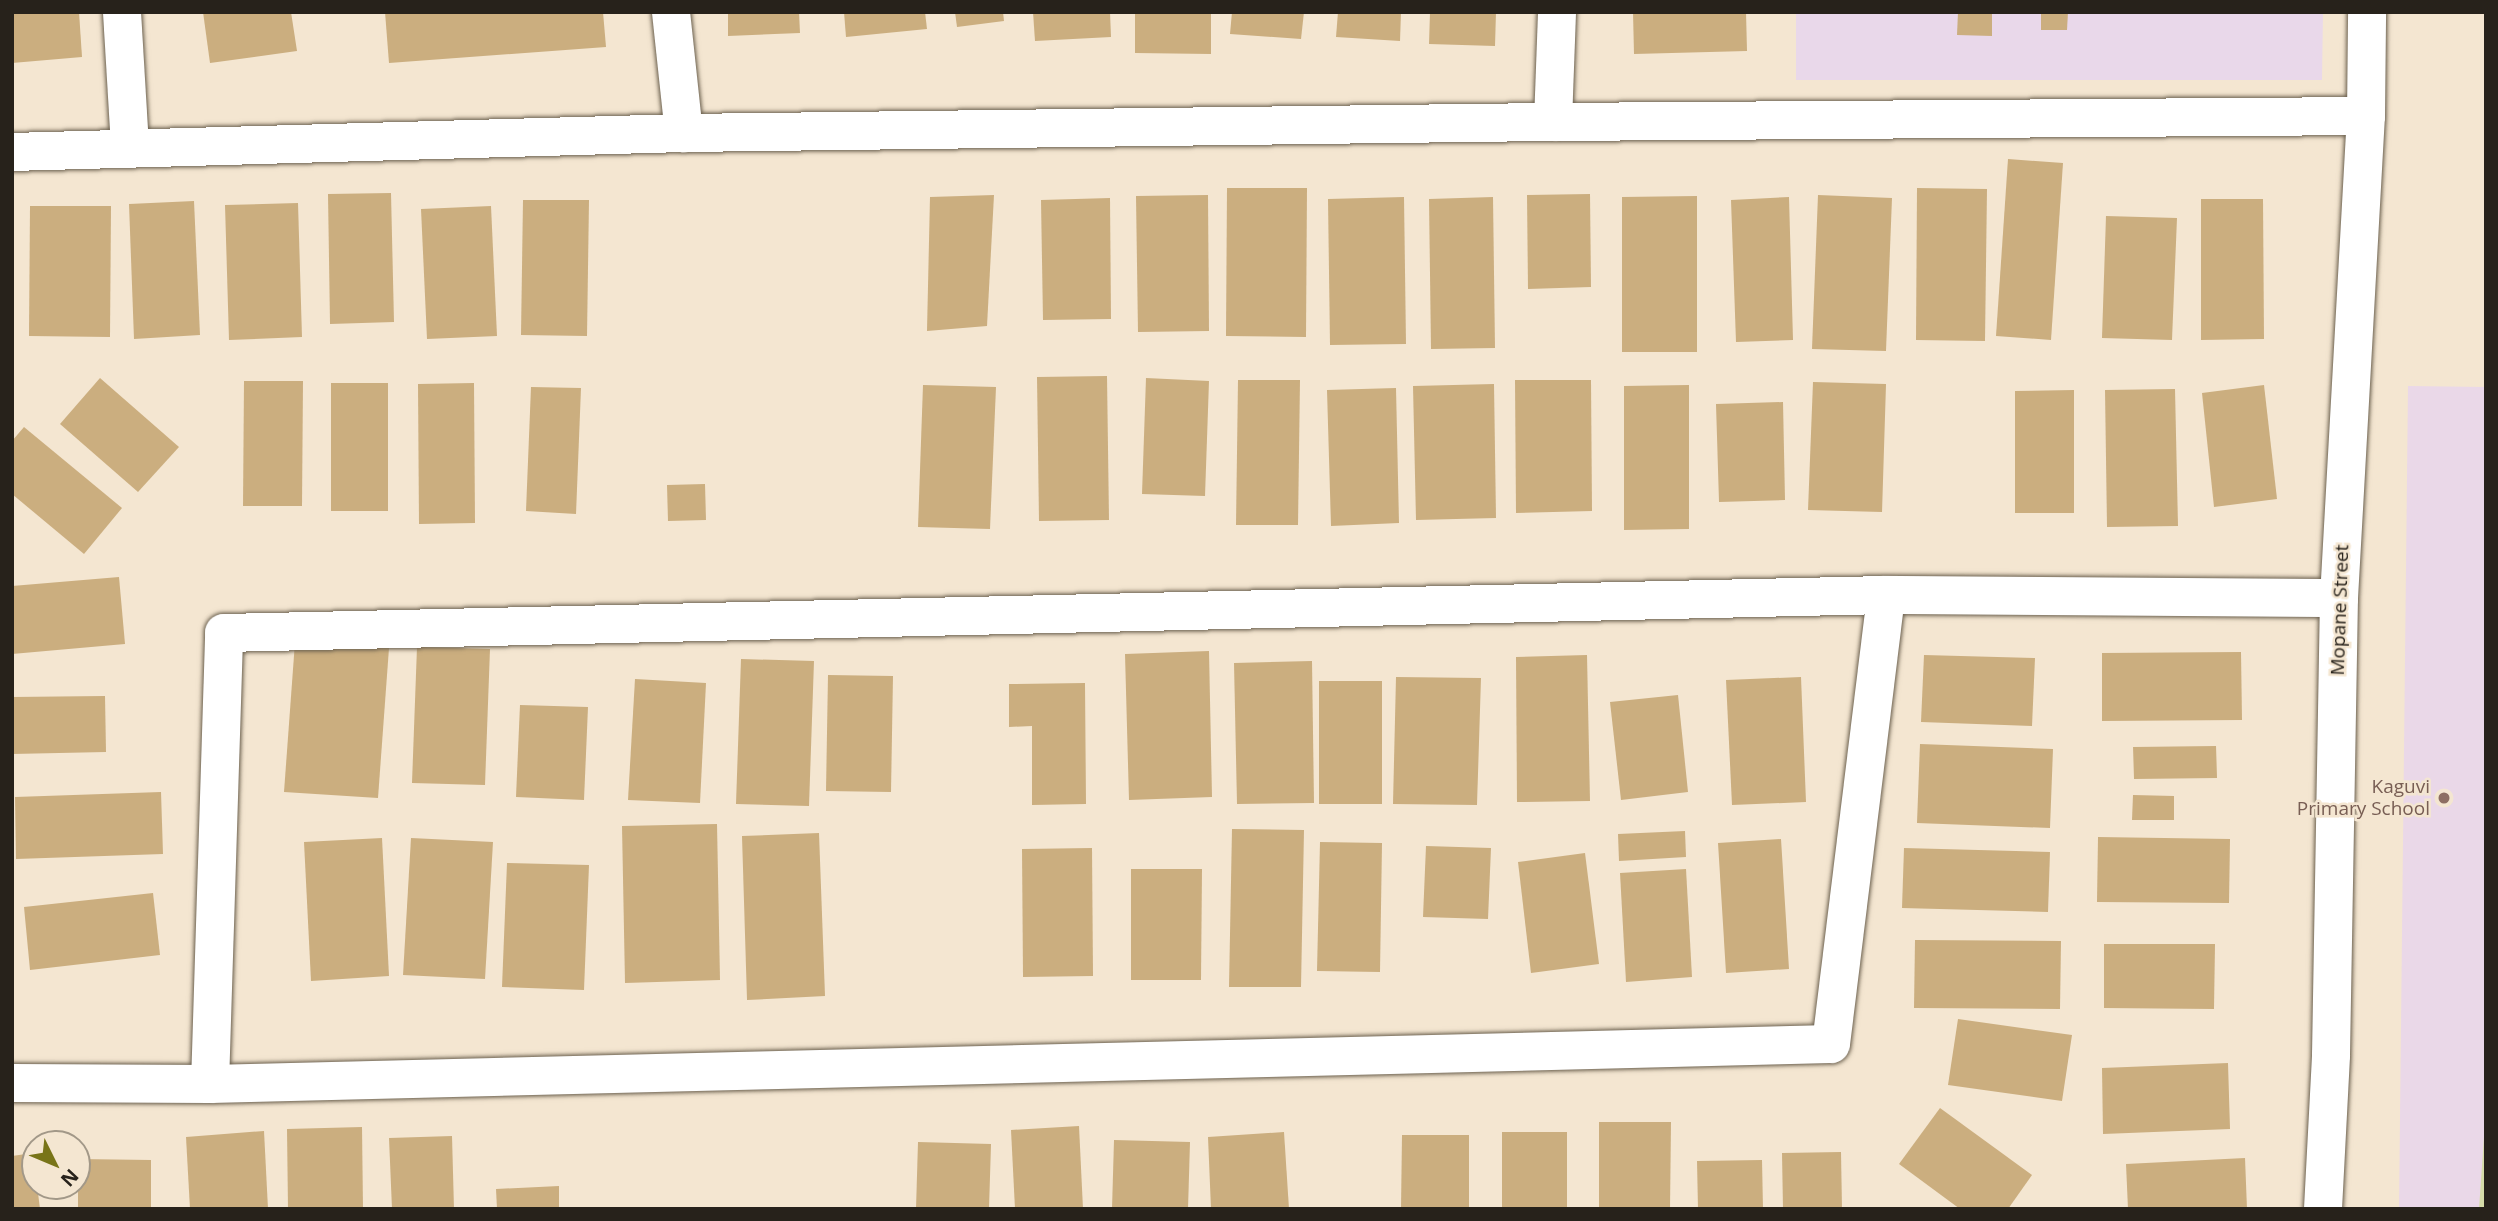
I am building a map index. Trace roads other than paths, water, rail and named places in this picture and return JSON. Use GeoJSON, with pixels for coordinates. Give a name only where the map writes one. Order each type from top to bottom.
{"type":"FeatureCollection","features":[{"type":"Feature","properties":{"kind":"street"},"geometry":{"type":"LineString","coordinates":[[122,12],[130,147]]}},
{"type":"Feature","properties":{"kind":"street"},"geometry":{"type":"LineString","coordinates":[[671,12],[684,133]]}},
{"type":"Feature","properties":{"kind":"street"},"geometry":{"type":"LineString","coordinates":[[1553,122],[1557,12]]}},
{"type":"Feature","properties":{"kind":"street","name":"Mopane Street"},"geometry":{"type":"LineString","coordinates":[[2323,1209],[2330,1055],[2339,598],[2366,116],[2367,12]]}},
{"type":"Feature","properties":{"kind":"street"},"geometry":{"type":"LineString","coordinates":[[12,152],[684,133],[1553,122],[2366,116]]}},
{"type":"Feature","properties":{"kind":"street"},"geometry":{"type":"LineString","coordinates":[[210,1084],[224,632],[1886,594],[2339,598]]}},
{"type":"Feature","properties":{"kind":"street"},"geometry":{"type":"LineString","coordinates":[[12,1083],[210,1084],[1831,1044],[1886,594]]}},
{"type":"Feature","properties":{"kind":"place","name":"Kaguvi Primary School"},"geometry":{"type":"Point","coordinates":[2444,798]}}]}
